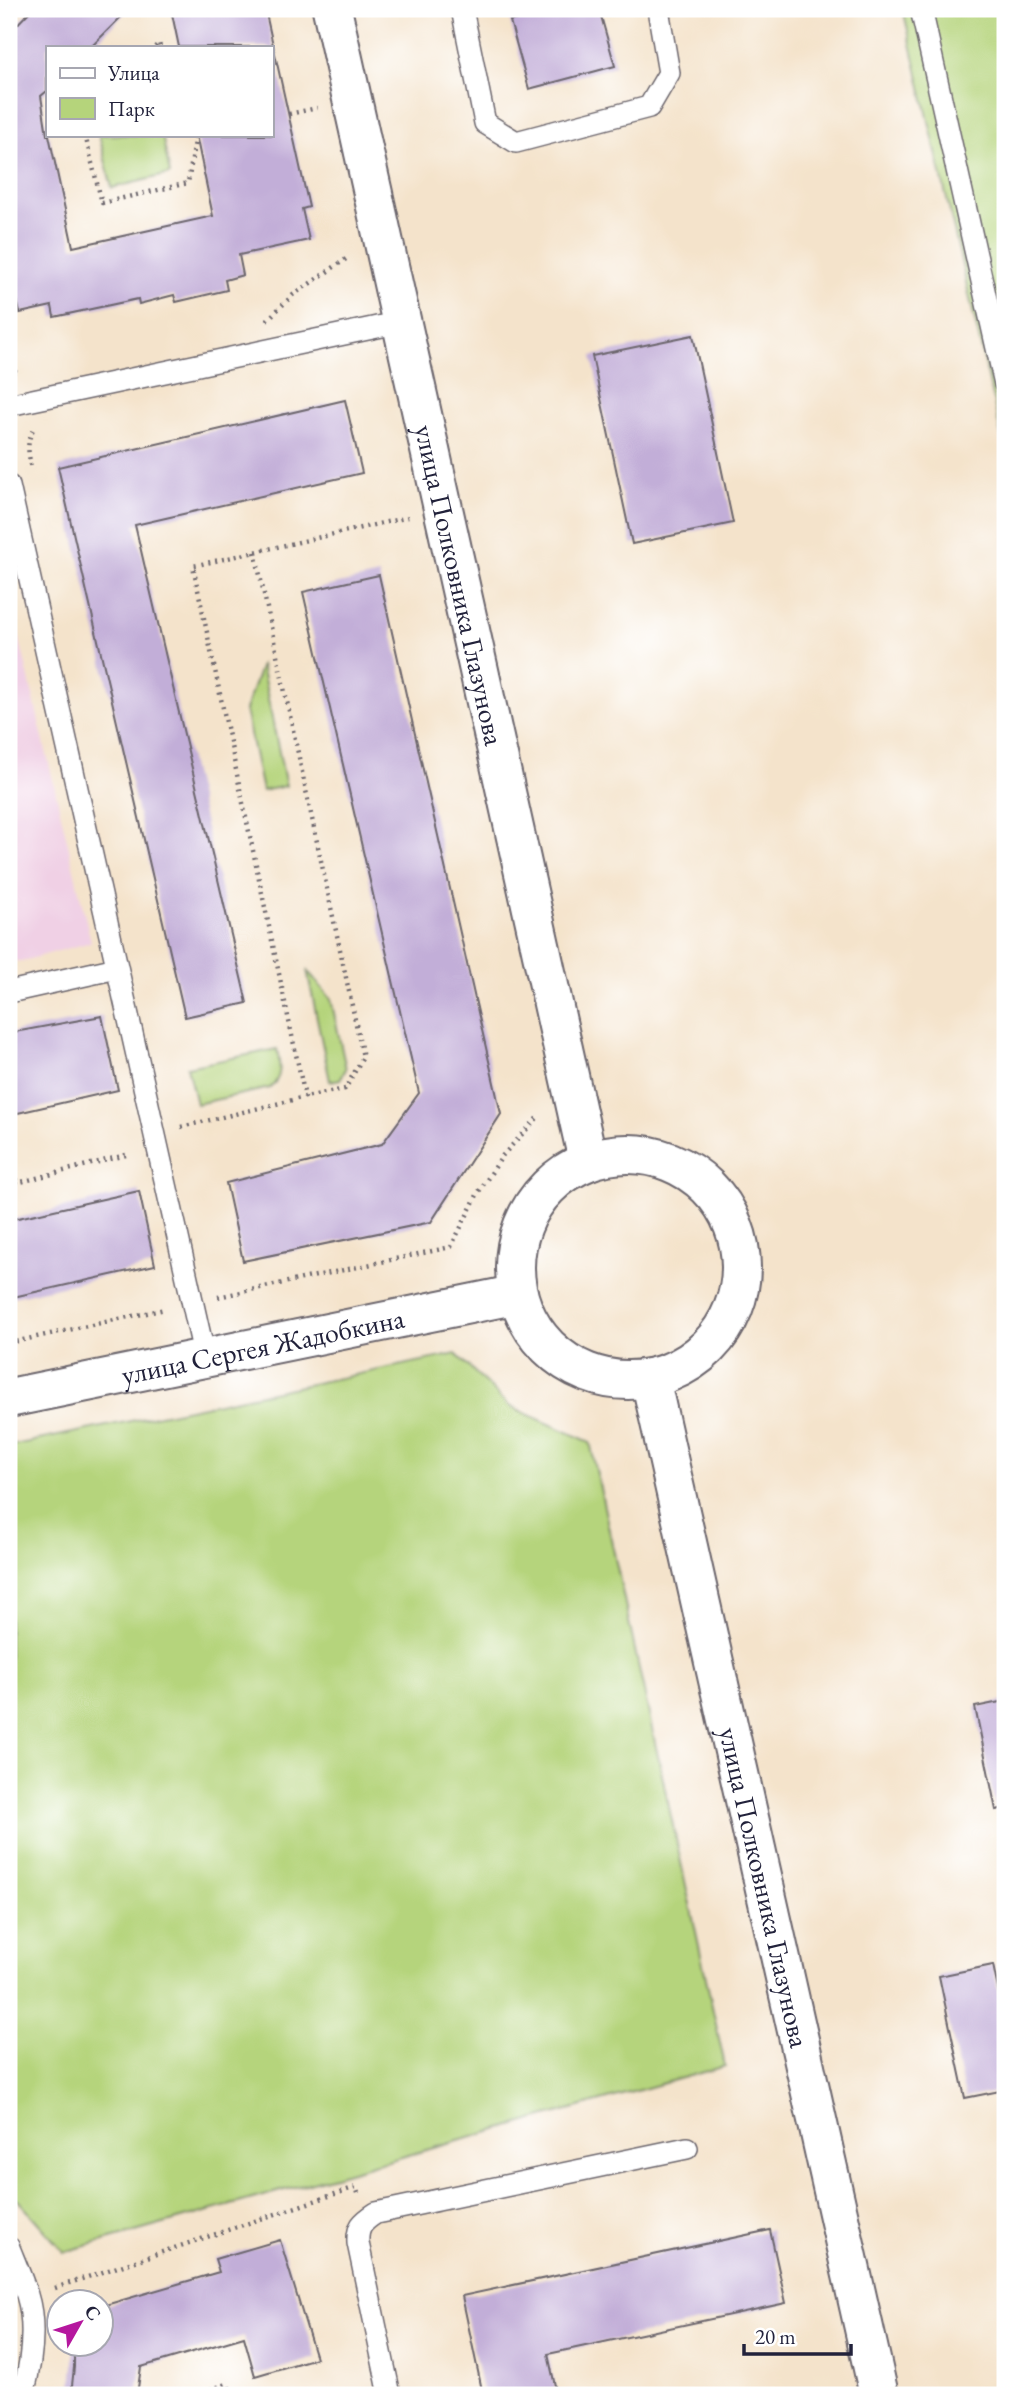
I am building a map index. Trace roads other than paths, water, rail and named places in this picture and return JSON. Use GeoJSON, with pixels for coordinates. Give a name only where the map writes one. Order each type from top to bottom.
{"type":"FeatureCollection","features":[{"type":"Feature","properties":{"kind":"street","name":"улица Полковника Глазунова"},"geometry":{"type":"LineString","coordinates":[[332,9],[588,1161]]}},
{"type":"Feature","properties":{"kind":"street"},"geometry":{"type":"LineString","coordinates":[[614,1155],[642,1155],[668,1161],[692,1174],[712,1192],[728,1215],[738,1241],[740,1281],[738,1295],[728,1320],[713,1342],[692,1360],[668,1373],[650,1378],[614,1380],[588,1373],[564,1360],[543,1342],[528,1320],[518,1294],[515,1267],[518,1240],[527,1215],[543,1192],[563,1174],[588,1161],[614,1155]]}},
{"type":"Feature","properties":{"kind":"street","name":"улица Сергея Жадобкина"},"geometry":{"type":"LineString","coordinates":[[9,1398],[518,1294]]}},
{"type":"Feature","properties":{"kind":"street","name":"улица Полковника Глазунова"},"geometry":{"type":"LineString","coordinates":[[650,1378],[879,2395]]}},
{"type":"Feature","properties":{"kind":"lane"},"geometry":{"type":"LineString","coordinates":[[461,9],[485,123],[516,142],[649,107],[670,73],[658,9]]}},
{"type":"Feature","properties":{"kind":"lane"},"geometry":{"type":"LineString","coordinates":[[921,9],[1005,384]]}},
{"type":"Feature","properties":{"kind":"lane"},"geometry":{"type":"LineString","coordinates":[[9,405],[401,322]]}},
{"type":"Feature","properties":{"kind":"lane"},"geometry":{"type":"LineString","coordinates":[[9,486],[205,1358]]}},
{"type":"Feature","properties":{"kind":"lane"},"geometry":{"type":"LineString","coordinates":[[9,992],[117,968]]}},
{"type":"Feature","properties":{"kind":"lane"},"geometry":{"type":"LineString","coordinates":[[390,2395],[358,2243],[357,2230],[364,2221],[376,2213],[687,2148]]}},
{"type":"Feature","properties":{"kind":"lane"},"geometry":{"type":"LineString","coordinates":[[9,2248],[28,2297],[32,2342],[29,2374],[23,2395]]}}]}
